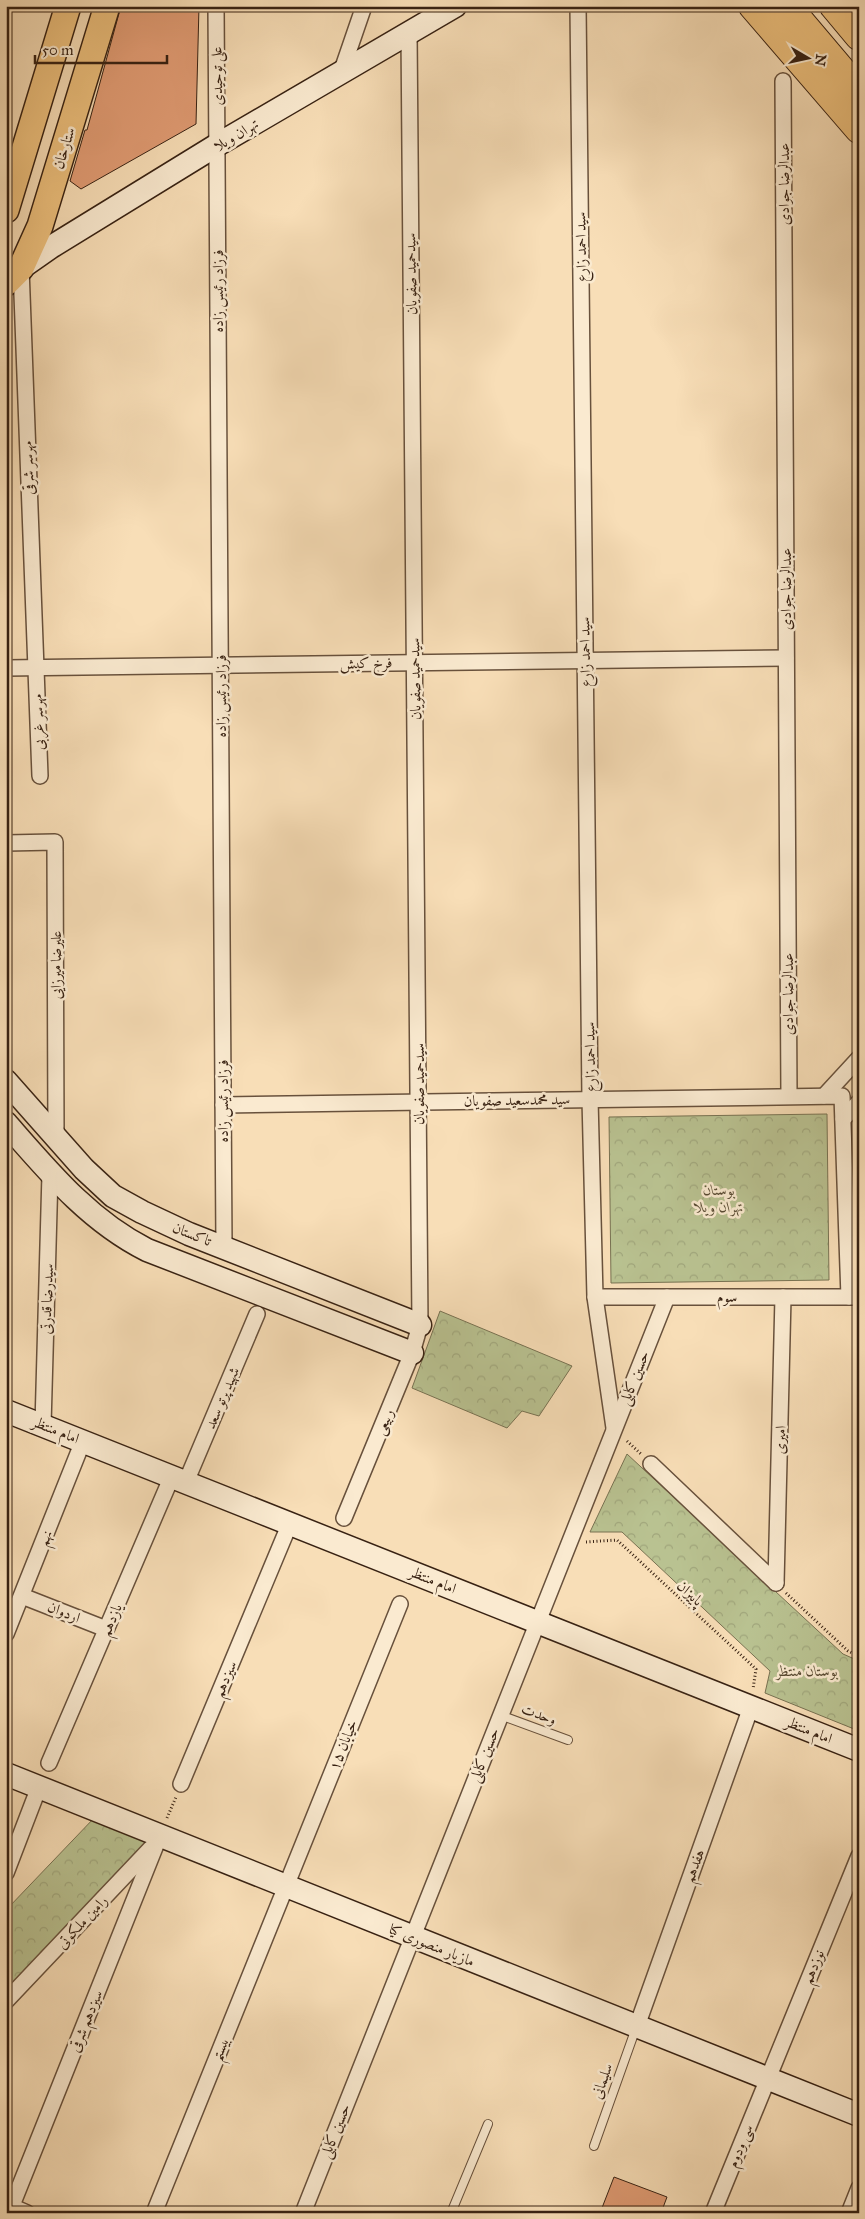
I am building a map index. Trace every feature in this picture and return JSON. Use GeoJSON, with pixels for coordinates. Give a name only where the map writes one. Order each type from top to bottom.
{"type":"FeatureCollection","features":[{"type":"Feature","properties":{"kind":"highway"},"geometry":{"type":"LineString","coordinates":[[753,6],[859,129]]}},
{"type":"Feature","properties":{"kind":"highway"},"geometry":{"type":"LineString","coordinates":[[787,6],[859,92]]}},
{"type":"Feature","properties":{"kind":"highway"},"geometry":{"type":"LineString","coordinates":[[834,6],[859,36]]}},
{"type":"Feature","properties":{"kind":"main road","name":"ستارخان"},"geometry":{"type":"LineString","coordinates":[[13,275],[40,226],[107,6]]}},
{"type":"Feature","properties":{"kind":"main road"},"geometry":{"type":"LineString","coordinates":[[6,210],[65,10]]}},
{"type":"Feature","properties":{"kind":"street","name":"علی توحیدی"},"geometry":{"type":"LineString","coordinates":[[216,6],[218,145]]}},
{"type":"Feature","properties":{"kind":"street"},"geometry":{"type":"LineString","coordinates":[[341,73],[364,6]]}},
{"type":"Feature","properties":{"kind":"street","name":"تهران ویلا"},"geometry":{"type":"LineString","coordinates":[[13,275],[51,247],[218,145],[455,6]]}},
{"type":"Feature","properties":{"kind":"street","name":"سید احمد زارع"},"geometry":{"type":"LineString","coordinates":[[578,6],[590,1099],[595,1297],[614,1428]]}},
{"type":"Feature","properties":{"kind":"street","name":"سیدحمید صفویان"},"geometry":{"type":"LineString","coordinates":[[409,33],[420,1325]]}},
{"type":"Feature","properties":{"kind":"street","name":"عبدالرضا جوادی"},"geometry":{"type":"LineString","coordinates":[[783,81],[789,1096]]}},
{"type":"Feature","properties":{"kind":"street","name":"فرزاد رئیس زاده"},"geometry":{"type":"LineString","coordinates":[[218,145],[224,1246]]}},
{"type":"Feature","properties":{"kind":"street","name":"مهرسر شرقی"},"geometry":{"type":"LineString","coordinates":[[13,275],[36,667]]}},
{"type":"Feature","properties":{"kind":"street","name":"فرخ کیش"},"geometry":{"type":"LineString","coordinates":[[6,668],[786,658]]}},
{"type":"Feature","properties":{"kind":"street","name":"مهرسر غربی"},"geometry":{"type":"LineString","coordinates":[[36,667],[40,776]]}},
{"type":"Feature","properties":{"kind":"street","name":"علیرضا میرزایی"},"geometry":{"type":"LineString","coordinates":[[6,843],[56,842],[56,1137]]}},
{"type":"Feature","properties":{"kind":"street"},"geometry":{"type":"LineString","coordinates":[[824,1096],[859,1058]]}},
{"type":"Feature","properties":{"kind":"street","name":"تاکستان"},"geometry":{"type":"LineString","coordinates":[[6,1080],[84,1169],[113,1196],[158,1219],[420,1325]]}},
{"type":"Feature","properties":{"kind":"street","name":"سید محمدسعید صفویان"},"geometry":{"type":"LineString","coordinates":[[223,1104],[842,1096],[843,1118]]}},
{"type":"Feature","properties":{"kind":"street"},"geometry":{"type":"LineString","coordinates":[[854,1297],[843,1118],[859,1102]]}},
{"type":"Feature","properties":{"kind":"street","name":"تاکستان"},"geometry":{"type":"LineString","coordinates":[[6,1123],[50,1174],[92,1214],[122,1237],[147,1250],[412,1353]]}},
{"type":"Feature","properties":{"kind":"street","name":"سیدرضا قدرتی"},"geometry":{"type":"LineString","coordinates":[[43,1425],[50,1174]]}},
{"type":"Feature","properties":{"kind":"street"},"geometry":{"type":"LineString","coordinates":[[214,1275],[224,1246]]}},
{"type":"Feature","properties":{"kind":"street","name":"سوم"},"geometry":{"type":"LineString","coordinates":[[595,1297],[854,1297]]}},
{"type":"Feature","properties":{"kind":"street","name":"حسین کابلی"},"geometry":{"type":"LineString","coordinates":[[303,2213],[667,1297]]}},
{"type":"Feature","properties":{"kind":"street","name":"امیری"},"geometry":{"type":"LineString","coordinates":[[776,1583],[783,1297]]}},
{"type":"Feature","properties":{"kind":"street","name":"شهید پرتو سعد"},"geometry":{"type":"LineString","coordinates":[[179,1479],[257,1314]]}},
{"type":"Feature","properties":{"kind":"street","name":"ربیعی"},"geometry":{"type":"LineString","coordinates":[[344,1518],[412,1353],[420,1325]]}},
{"type":"Feature","properties":{"kind":"street","name":"امام منتظر"},"geometry":{"type":"LineString","coordinates":[[6,1410],[859,1750]]}},
{"type":"Feature","properties":{"kind":"street","name":"نهم"},"geometry":{"type":"LineString","coordinates":[[6,1634],[83,1441]]}},
{"type":"Feature","properties":{"kind":"street"},"geometry":{"type":"LineString","coordinates":[[651,1464],[776,1583]]}},
{"type":"Feature","properties":{"kind":"street","name":"یازدهم"},"geometry":{"type":"LineString","coordinates":[[49,1764],[106,1629],[179,1479]]}},
{"type":"Feature","properties":{"kind":"street","name":"سیزدهم"},"geometry":{"type":"LineString","coordinates":[[181,1784],[290,1523]]}},
{"type":"Feature","properties":{"kind":"street","name":"اردوان"},"geometry":{"type":"LineString","coordinates":[[22,1596],[106,1629]]}},
{"type":"Feature","properties":{"kind":"street","name":"خیابان ۱۵"},"geometry":{"type":"LineString","coordinates":[[286,1886],[400,1604]]}},
{"type":"Feature","properties":{"kind":"street","name":"هفدهم"},"geometry":{"type":"LineString","coordinates":[[636,2026],[751,1707]]}},
{"type":"Feature","properties":{"kind":"street","name":"مازیار منصوری کیا"},"geometry":{"type":"LineString","coordinates":[[6,1774],[158,1839],[286,1886],[859,2115]]}},
{"type":"Feature","properties":{"kind":"street"},"geometry":{"type":"LineString","coordinates":[[6,1873],[39,1787]]}},
{"type":"Feature","properties":{"kind":"street","name":"رامین ملکوتی"},"geometry":{"type":"LineString","coordinates":[[6,2001],[158,1839]]}},
{"type":"Feature","properties":{"kind":"street","name":"سیزدهم شرقی"},"geometry":{"type":"LineString","coordinates":[[9,2208],[158,1839]]}},
{"type":"Feature","properties":{"kind":"street","name":"نوزدهم"},"geometry":{"type":"LineString","coordinates":[[768,2078],[859,1856]]}},
{"type":"Feature","properties":{"kind":"street","name":"بیستم"},"geometry":{"type":"LineString","coordinates":[[154,2213],[286,1886]]}},
{"type":"Feature","properties":{"kind":"street","name":"سی ودوم"},"geometry":{"type":"LineString","coordinates":[[713,2213],[768,2078]]}},
{"type":"Feature","properties":{"kind":"street"},"geometry":{"type":"LineString","coordinates":[[849,2213],[859,2188]]}},
{"type":"Feature","properties":{"kind":"street"},"geometry":{"type":"LineString","coordinates":[[9,2208],[28,2213]]}},
{"type":"Feature","properties":{"kind":"lane","name":"وحدت"},"geometry":{"type":"LineString","coordinates":[[500,1715],[568,1740]]}},
{"type":"Feature","properties":{"kind":"lane","name":"سلیمانی"},"geometry":{"type":"LineString","coordinates":[[594,2146],[636,2026]]}},
{"type":"Feature","properties":{"kind":"lane"},"geometry":{"type":"LineString","coordinates":[[451,2213],[488,2124]]}},
{"type":"Feature","properties":{"kind":"path"},"geometry":{"type":"LineString","coordinates":[[614,1428],[651,1464]]}},
{"type":"Feature","properties":{"kind":"path","name":"پاییزان"},"geometry":{"type":"LineString","coordinates":[[568,1543],[616,1540],[756,1669],[751,1707]]}},
{"type":"Feature","properties":{"kind":"path"},"geometry":{"type":"LineString","coordinates":[[776,1583],[848,1651],[859,1656]]}},
{"type":"Feature","properties":{"kind":"path"},"geometry":{"type":"LineString","coordinates":[[158,1839],[181,1784]]}},
{"type":"Feature","properties":{"kind":"green space","name":"بوستان تهران ویلا"},"geometry":{"type":"Polygon","coordinates":[[[827,1114],[829,1280],[611,1283],[609,1117],[827,1114]]]}},
{"type":"Feature","properties":{"kind":"green space"},"geometry":{"type":"Polygon","coordinates":[[[440,1311],[572,1366],[539,1416],[522,1411],[507,1428],[412,1388],[440,1311]]]}},
{"type":"Feature","properties":{"kind":"green space","name":"بوستان منتظر"},"geometry":{"type":"Polygon","coordinates":[[[627,1454],[843,1654],[859,1661],[859,1731],[765,1693],[770,1671],[622,1532],[590,1532],[627,1454]]]}},
{"type":"Feature","properties":{"kind":"green space"},"geometry":{"type":"Polygon","coordinates":[[[95,1817],[149,1842],[6,1991],[6,1913],[8,1908],[95,1817]]]}},
{"type":"Feature","properties":{"kind":"building"},"geometry":{"type":"Polygon","coordinates":[[[121,6],[199,6],[196,124],[81,189],[70,181],[85,130],[87,130],[121,6]]]}},
{"type":"Feature","properties":{"kind":"building"},"geometry":{"type":"Polygon","coordinates":[[[614,2177],[667,2197],[661,2213],[600,2213],[614,2177]]]}}]}
